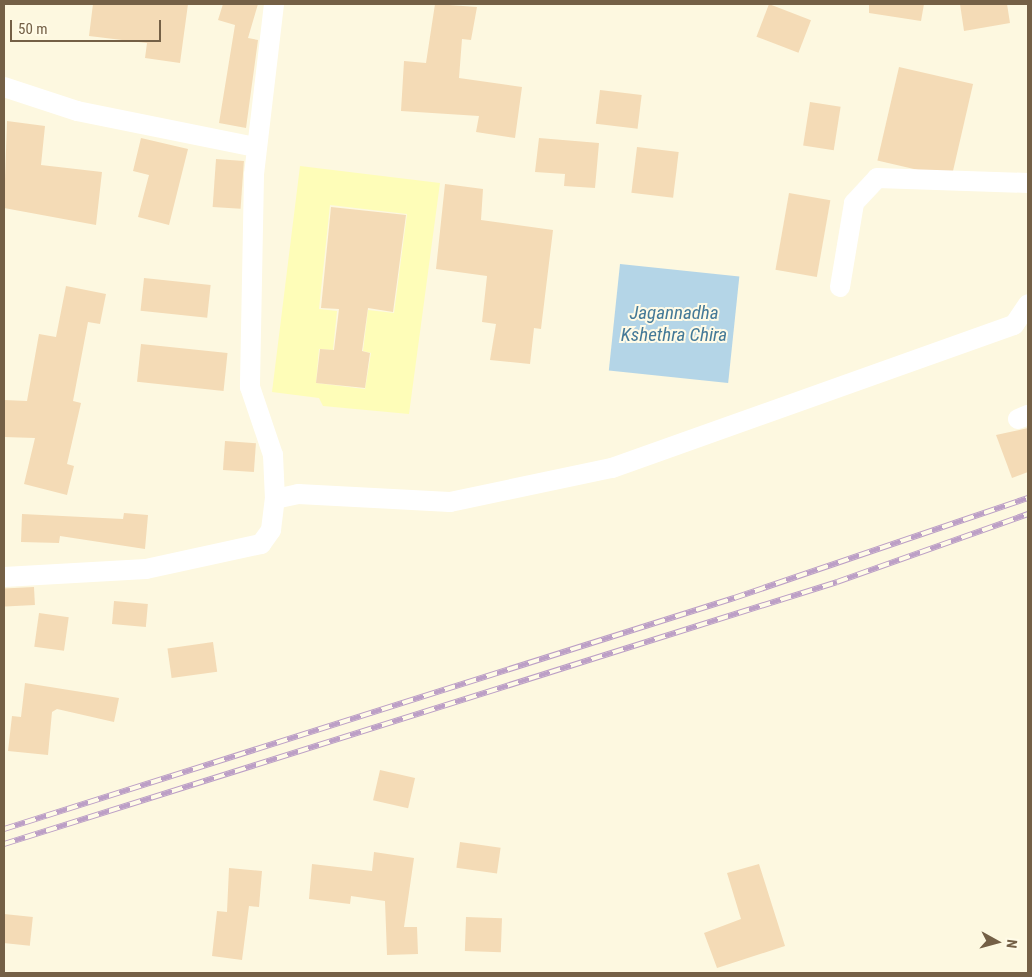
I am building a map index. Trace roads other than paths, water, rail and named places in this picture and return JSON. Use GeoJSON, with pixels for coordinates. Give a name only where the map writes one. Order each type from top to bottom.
{"type":"FeatureCollection","features":[{"type":"Feature","properties":{"kind":"street"},"geometry":{"type":"LineString","coordinates":[[4,577],[146,569],[261,544],[271,530],[275,499],[272,455],[250,387],[256,147],[274,4]]}},
{"type":"Feature","properties":{"kind":"street"},"geometry":{"type":"LineString","coordinates":[[4,87],[77,111],[256,147]]}},
{"type":"Feature","properties":{"kind":"street"},"geometry":{"type":"LineString","coordinates":[[840,286],[854,203],[877,178],[1028,183]]}},
{"type":"Feature","properties":{"kind":"street"},"geometry":{"type":"LineString","coordinates":[[275,499],[298,494],[450,502],[612,468],[1014,326],[1028,304]]}},
{"type":"Feature","properties":{"kind":"water","name":"Jagannadha Kshethra Chira"},"geometry":{"type":"Polygon","coordinates":[[[620,264],[739,277],[728,383],[609,370],[620,264]]]}},
{"type":"Feature","properties":{"kind":"railway"},"geometry":{"type":"LineString","coordinates":[[4,829],[734,598],[1028,498]]}},
{"type":"Feature","properties":{"kind":"railway"},"geometry":{"type":"LineString","coordinates":[[4,844],[837,582],[1028,514]]}}]}
